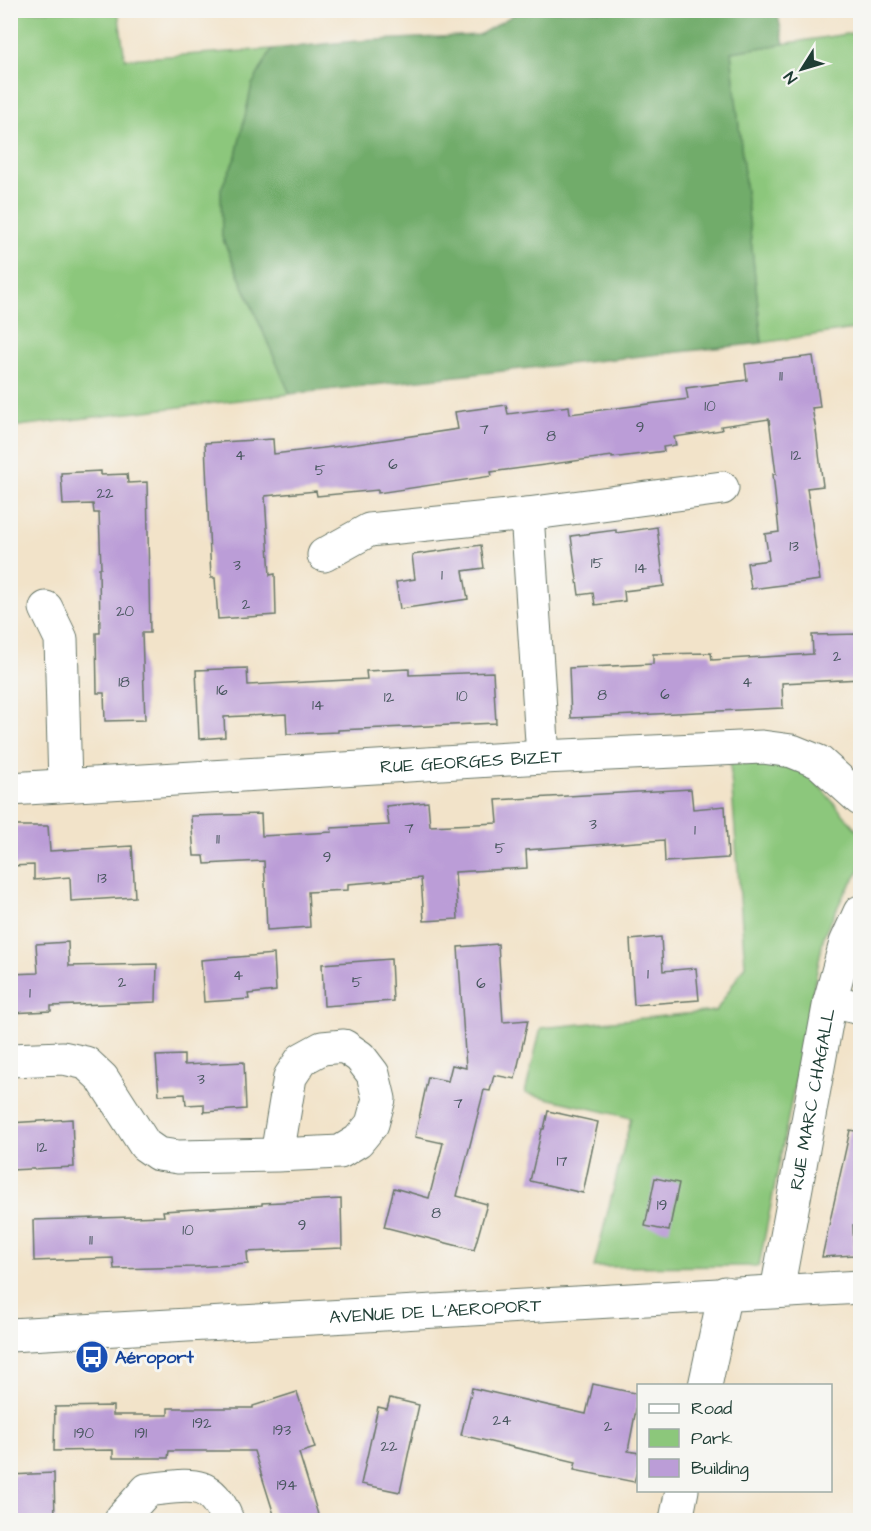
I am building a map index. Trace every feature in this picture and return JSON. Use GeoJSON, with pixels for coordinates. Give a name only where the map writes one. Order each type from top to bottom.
{"type":"FeatureCollection","features":[{"type":"Feature","properties":{"kind":"street"},"geometry":{"type":"LineString","coordinates":[[324,555],[369,530],[527,514],[722,488]]}},
{"type":"Feature","properties":{"kind":"street"},"geometry":{"type":"LineString","coordinates":[[527,514],[543,757]]}},
{"type":"Feature","properties":{"kind":"street"},"geometry":{"type":"LineString","coordinates":[[46,608],[61,639],[65,784]]}},
{"type":"Feature","properties":{"kind":"street","name":"RUE GEORGES BIZET"},"geometry":{"type":"LineString","coordinates":[[10,789],[543,757],[762,747],[792,751],[819,762],[861,799]]}},
{"type":"Feature","properties":{"kind":"street","name":"RUE MARC CHAGALL"},"geometry":{"type":"LineString","coordinates":[[777,1291],[845,1004],[846,943],[861,912]]}},
{"type":"Feature","properties":{"kind":"street"},"geometry":{"type":"LineString","coordinates":[[10,1060],[63,1058],[86,1063],[102,1078],[145,1145],[158,1154],[178,1157],[277,1155]]}},
{"type":"Feature","properties":{"kind":"street","name":"AVENUE DE L'AEROPORT"},"geometry":{"type":"LineString","coordinates":[[10,1335],[861,1287]]}},
{"type":"Feature","properties":{"kind":"street"},"geometry":{"type":"LineString","coordinates":[[705,1384],[725,1293]]}},
{"type":"Feature","properties":{"kind":"street"},"geometry":{"type":"LineString","coordinates":[[122,1518],[147,1490],[190,1485],[206,1490],[214,1496],[221,1505],[227,1521]]}},
{"type":"Feature","properties":{"kind":"street"},"geometry":{"type":"LineString","coordinates":[[676,1521],[682,1492]]}},
{"type":"Feature","properties":{"kind":"green space"},"geometry":{"type":"Polygon","coordinates":[[[10,11],[118,11],[125,59],[272,49],[252,85],[236,156],[221,189],[222,237],[290,394],[11,427],[10,11]]]}},
{"type":"Feature","properties":{"kind":"green space"},"geometry":{"type":"Polygon","coordinates":[[[520,11],[777,11],[784,44],[731,52],[762,343],[290,394],[222,237],[221,189],[236,156],[252,85],[272,49],[357,41],[479,35],[520,11]]]}},
{"type":"Feature","properties":{"kind":"green space"},"geometry":{"type":"Polygon","coordinates":[[[860,32],[860,328],[762,343],[731,52],[860,32]]]}},
{"type":"Feature","properties":{"kind":"green space"},"geometry":{"type":"Polygon","coordinates":[[[730,763],[793,763],[811,776],[860,834],[860,870],[844,894],[824,935],[759,1266],[594,1267],[631,1118],[525,1093],[541,1028],[716,1011],[745,965],[730,763]]]}},
{"type":"Feature","properties":{"kind":"building"},"geometry":{"type":"Polygon","coordinates":[[[813,356],[820,407],[812,408],[823,486],[807,488],[820,580],[751,589],[747,563],[769,560],[765,534],[779,532],[773,474],[776,474],[769,419],[721,426],[722,430],[674,437],[676,445],[663,447],[664,451],[491,472],[492,476],[378,493],[378,490],[317,496],[316,491],[265,496],[270,575],[275,574],[276,615],[218,619],[215,578],[211,578],[205,443],[273,439],[274,454],[458,429],[455,412],[506,405],[508,414],[569,406],[570,414],[688,399],[686,388],[747,380],[745,364],[813,356]]]}},
{"type":"Feature","properties":{"kind":"building"},"geometry":{"type":"Polygon","coordinates":[[[101,471],[101,475],[127,474],[128,483],[147,482],[150,633],[142,633],[145,720],[105,721],[104,693],[97,693],[96,633],[100,633],[99,568],[101,568],[99,513],[94,513],[93,504],[63,505],[61,473],[101,471]]]}},
{"type":"Feature","properties":{"kind":"building"},"geometry":{"type":"Polygon","coordinates":[[[657,527],[664,586],[624,591],[625,601],[595,605],[593,593],[579,595],[571,536],[657,527]]]}},
{"type":"Feature","properties":{"kind":"building"},"geometry":{"type":"Polygon","coordinates":[[[481,545],[484,568],[463,571],[468,599],[400,609],[396,582],[415,579],[412,555],[481,545]]]}},
{"type":"Feature","properties":{"kind":"building"},"geometry":{"type":"Polygon","coordinates":[[[861,634],[861,679],[782,683],[783,708],[571,718],[569,668],[653,664],[653,654],[711,653],[712,660],[813,654],[812,635],[861,634]]]}},
{"type":"Feature","properties":{"kind":"building"},"geometry":{"type":"Polygon","coordinates":[[[247,668],[248,685],[367,679],[366,671],[409,669],[409,675],[493,672],[496,723],[287,734],[286,714],[224,717],[225,737],[199,739],[196,670],[247,668]]]}},
{"type":"Feature","properties":{"kind":"building"},"geometry":{"type":"Polygon","coordinates":[[[691,789],[693,809],[725,806],[728,858],[665,862],[664,840],[526,850],[527,868],[455,872],[458,919],[424,921],[421,878],[348,884],[348,890],[308,892],[310,927],[267,930],[264,861],[205,864],[204,856],[194,856],[191,816],[261,814],[262,836],[332,832],[331,828],[389,825],[386,806],[428,802],[430,826],[498,823],[496,800],[691,789]]]}},
{"type":"Feature","properties":{"kind":"building"},"geometry":{"type":"Polygon","coordinates":[[[10,826],[48,826],[50,851],[132,846],[135,897],[71,901],[70,877],[34,880],[34,865],[10,866],[10,826]]]}},
{"type":"Feature","properties":{"kind":"building"},"geometry":{"type":"Polygon","coordinates":[[[661,937],[663,971],[696,968],[699,1000],[634,1005],[630,940],[661,937]]]}},
{"type":"Feature","properties":{"kind":"building"},"geometry":{"type":"Polygon","coordinates":[[[68,942],[69,966],[157,964],[156,1002],[51,1006],[51,1011],[10,1013],[10,974],[38,973],[36,944],[68,942]]]}},
{"type":"Feature","properties":{"kind":"building"},"geometry":{"type":"Polygon","coordinates":[[[498,944],[503,1022],[528,1020],[515,1079],[494,1075],[490,1091],[484,1090],[457,1196],[487,1204],[474,1250],[384,1227],[394,1188],[429,1198],[443,1143],[415,1137],[428,1077],[448,1081],[452,1065],[466,1068],[458,947],[498,944]]]}},
{"type":"Feature","properties":{"kind":"building"},"geometry":{"type":"Polygon","coordinates":[[[274,954],[276,991],[248,994],[249,999],[204,1002],[201,960],[274,954]]]}},
{"type":"Feature","properties":{"kind":"building"},"geometry":{"type":"Polygon","coordinates":[[[391,959],[393,1001],[324,1006],[322,964],[391,959]]]}},
{"type":"Feature","properties":{"kind":"building"},"geometry":{"type":"Polygon","coordinates":[[[184,1055],[184,1065],[244,1062],[246,1109],[204,1112],[204,1104],[186,1105],[185,1094],[159,1095],[156,1056],[184,1055]]]}},
{"type":"Feature","properties":{"kind":"building"},"geometry":{"type":"Polygon","coordinates":[[[548,1111],[598,1122],[583,1193],[530,1181],[548,1111]]]}},
{"type":"Feature","properties":{"kind":"building"},"geometry":{"type":"Polygon","coordinates":[[[72,1119],[74,1167],[10,1170],[10,1123],[72,1119]]]}},
{"type":"Feature","properties":{"kind":"building"},"geometry":{"type":"Polygon","coordinates":[[[850,1130],[861,1132],[861,1227],[853,1225],[854,1255],[822,1257],[850,1130]]]}},
{"type":"Feature","properties":{"kind":"building"},"geometry":{"type":"Polygon","coordinates":[[[655,1178],[679,1183],[669,1231],[645,1226],[655,1178]]]}},
{"type":"Feature","properties":{"kind":"building"},"geometry":{"type":"Polygon","coordinates":[[[341,1199],[342,1248],[247,1252],[248,1264],[194,1267],[114,1269],[113,1258],[34,1261],[33,1220],[164,1216],[163,1211],[341,1199]]]}},
{"type":"Feature","properties":{"kind":"building"},"geometry":{"type":"Polygon","coordinates":[[[593,1384],[637,1394],[628,1451],[637,1453],[637,1472],[634,1482],[574,1470],[576,1462],[461,1435],[472,1388],[586,1414],[593,1384]]]}},
{"type":"Feature","properties":{"kind":"building"},"geometry":{"type":"Polygon","coordinates":[[[297,1392],[315,1448],[299,1453],[320,1521],[276,1521],[254,1451],[169,1451],[168,1458],[113,1458],[113,1450],[54,1451],[55,1407],[113,1406],[113,1415],[168,1415],[168,1408],[253,1408],[253,1406],[297,1392]]]}},
{"type":"Feature","properties":{"kind":"building"},"geometry":{"type":"Polygon","coordinates":[[[390,1398],[419,1405],[400,1492],[361,1484],[378,1407],[387,1409],[390,1398]]]}},
{"type":"Feature","properties":{"kind":"building"},"geometry":{"type":"Polygon","coordinates":[[[54,1473],[55,1521],[11,1521],[10,1475],[54,1473]]]}},
{"type":"Feature","properties":{"kind":"place","name":"Aéroport"},"geometry":{"type":"Point","coordinates":[92,1357]}}]}
